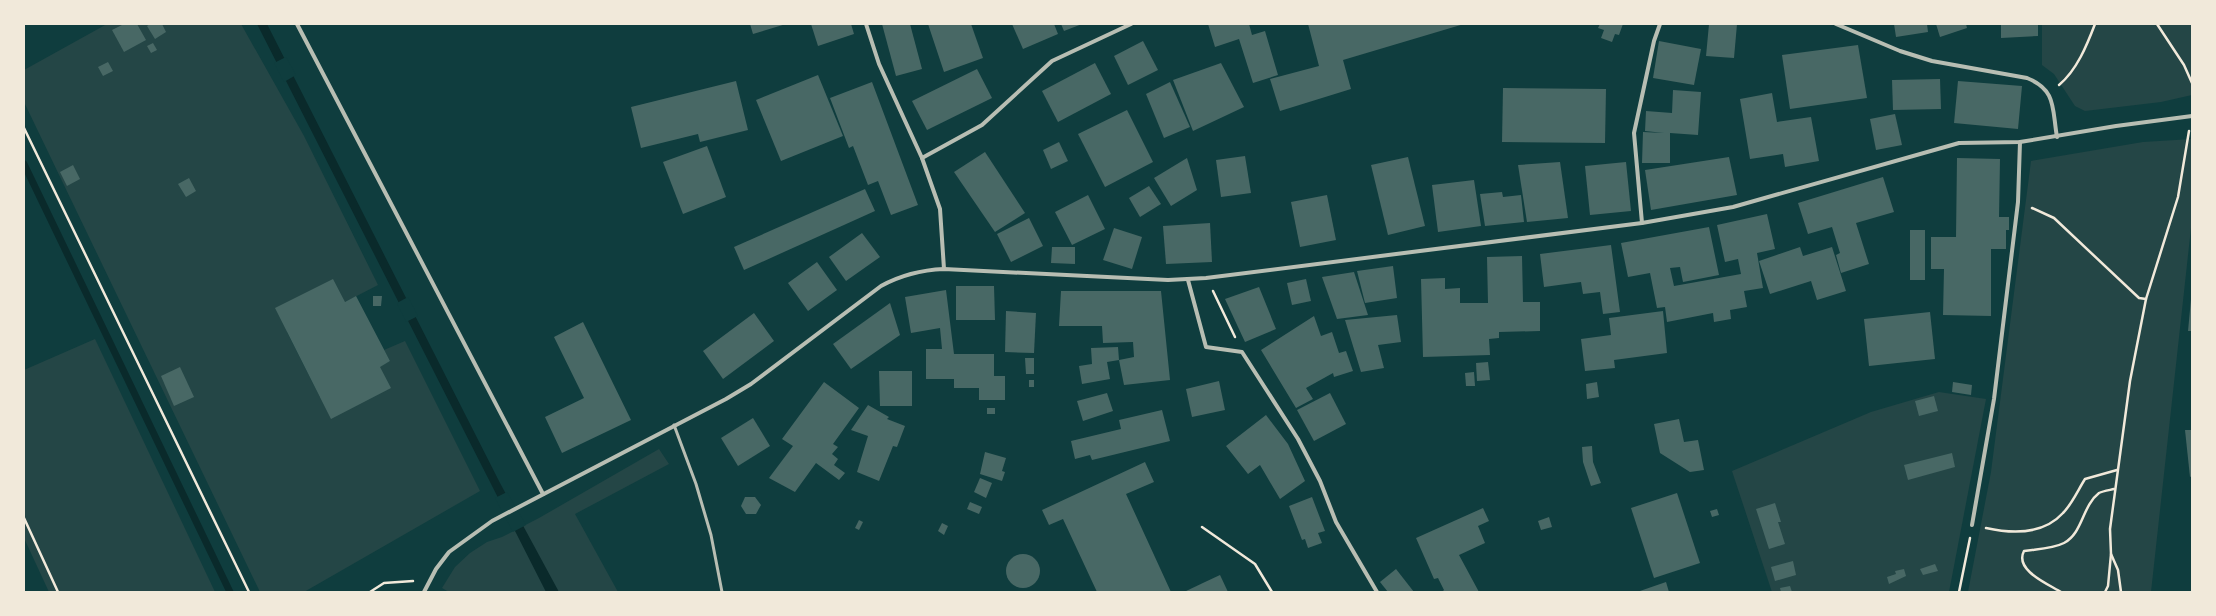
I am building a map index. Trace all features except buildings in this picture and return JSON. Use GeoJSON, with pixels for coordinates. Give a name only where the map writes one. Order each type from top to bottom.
{"type":"FeatureCollection","features":[{"type":"Feature","properties":{"kind":"street"},"geometry":{"type":"LineString","coordinates":[[297,24],[543,494]]}},
{"type":"Feature","properties":{"kind":"street"},"geometry":{"type":"LineString","coordinates":[[866,24],[879,64],[922,158],[940,209],[944,269]]}},
{"type":"Feature","properties":{"kind":"street"},"geometry":{"type":"LineString","coordinates":[[922,158],[982,125],[1052,61],[1131,24]]}},
{"type":"Feature","properties":{"kind":"street"},"geometry":{"type":"LineString","coordinates":[[1642,223],[1634,133],[1654,41],[1660,24]]}},
{"type":"Feature","properties":{"kind":"street"},"geometry":{"type":"LineString","coordinates":[[1836,24],[1900,51],[1932,61],[2027,78],[2041,84],[2050,93],[2057,137]]}},
{"type":"Feature","properties":{"kind":"street"},"geometry":{"type":"LineString","coordinates":[[424,592],[436,569],[449,552],[492,521],[726,399],[751,384],[881,286],[897,277],[920,271],[944,269],[1188,280],[1206,278],[1642,223],[1733,207],[1959,143],[2020,142],[2116,126],[2192,116]]}},
{"type":"Feature","properties":{"kind":"street"},"geometry":{"type":"LineString","coordinates":[[1972,525],[1982,476],[1996,383],[2018,202],[2020,142]]}},
{"type":"Feature","properties":{"kind":"street"},"geometry":{"type":"LineString","coordinates":[[1188,280],[1206,347],[1242,352],[1298,439],[1320,481],[1336,522],[1377,592]]}},
{"type":"Feature","properties":{"kind":"lane"},"geometry":{"type":"LineString","coordinates":[[674,425],[696,484],[711,535],[722,592]]}},
{"type":"Feature","properties":{"kind":"path"},"geometry":{"type":"LineString","coordinates":[[2050,93],[2065,80],[2078,61],[2095,24]]}},
{"type":"Feature","properties":{"kind":"path"},"geometry":{"type":"LineString","coordinates":[[2157,24],[2184,65],[2192,83]]}},
{"type":"Feature","properties":{"kind":"path"},"geometry":{"type":"LineString","coordinates":[[2105,592],[2108,586],[2111,554],[2110,529],[2114,490],[2130,381],[2146,299],[2178,197],[2191,124]]}},
{"type":"Feature","properties":{"kind":"path"},"geometry":{"type":"LineString","coordinates":[[24,128],[249,592]]}},
{"type":"Feature","properties":{"kind":"path"},"geometry":{"type":"LineString","coordinates":[[2046,214],[2054,218],[2139,298],[2146,299]]}},
{"type":"Feature","properties":{"kind":"path"},"geometry":{"type":"LineString","coordinates":[[1206,278],[1242,352]]}},
{"type":"Feature","properties":{"kind":"path"},"geometry":{"type":"LineString","coordinates":[[1959,592],[1972,525],[2011,532],[2038,529],[2051,523],[2064,512],[2085,479],[2117,470]]}},
{"type":"Feature","properties":{"kind":"path"},"geometry":{"type":"LineString","coordinates":[[2061,592],[2028,571],[2023,562],[2022,555],[2024,551],[2050,548],[2064,543],[2075,534],[2090,504],[2100,492],[2114,490]]}},
{"type":"Feature","properties":{"kind":"path"},"geometry":{"type":"LineString","coordinates":[[24,518],[58,592]]}},
{"type":"Feature","properties":{"kind":"path"},"geometry":{"type":"LineString","coordinates":[[1202,527],[1255,564],[1272,592]]}},
{"type":"Feature","properties":{"kind":"path"},"geometry":{"type":"LineString","coordinates":[[2111,554],[2118,570],[2121,592]]}},
{"type":"Feature","properties":{"kind":"path"},"geometry":{"type":"LineString","coordinates":[[370,592],[384,583],[406,580],[428,584]]}},
{"type":"Feature","properties":{"kind":"shaded area"},"geometry":{"type":"Polygon","coordinates":[[[107,24],[241,24],[304,136],[378,285],[287,332],[320,397],[390,361],[384,350],[405,341],[480,491],[304,592],[260,592],[24,102],[24,70],[107,24]]]}},
{"type":"Feature","properties":{"kind":"shaded area"},"geometry":{"type":"Polygon","coordinates":[[[257,24],[267,24],[500,483],[559,592],[546,592],[257,24]]]}},
{"type":"Feature","properties":{"kind":"shaded area"},"geometry":{"type":"Polygon","coordinates":[[[2042,24],[2192,24],[2192,95],[2161,102],[2085,111],[2075,106],[2054,74],[2042,65],[2042,24]]]}},
{"type":"Feature","properties":{"kind":"shaded area"},"geometry":{"type":"Polygon","coordinates":[[[2192,139],[2192,219],[2151,592],[1968,592],[1991,472],[2031,161],[2143,142],[2192,139]]]}},
{"type":"Feature","properties":{"kind":"shaded area"},"geometry":{"type":"Polygon","coordinates":[[[95,339],[215,592],[49,592],[24,538],[24,370],[95,339]]]}},
{"type":"Feature","properties":{"kind":"shaded area"},"geometry":{"type":"Polygon","coordinates":[[[1939,392],[1986,399],[1949,592],[1772,592],[1732,471],[1871,412],[1939,392]]]}},
{"type":"Feature","properties":{"kind":"shaded area"},"geometry":{"type":"Polygon","coordinates":[[[659,449],[669,464],[575,514],[618,592],[449,592],[442,588],[455,567],[470,553],[487,542],[502,537],[539,518],[659,449]]]}},
{"type":"Feature","properties":{"kind":"pier"},"geometry":{"type":"Polygon","coordinates":[[[286,57],[296,75],[284,82],[274,63],[286,57]]]}},
{"type":"Feature","properties":{"kind":"pier"},"geometry":{"type":"Polygon","coordinates":[[[408,297],[418,316],[406,322],[397,303],[408,297]]]}},
{"type":"Feature","properties":{"kind":"pier"},"geometry":{"type":"Polygon","coordinates":[[[507,492],[526,525],[513,532],[495,498],[507,492]]]}},
{"type":"Feature","properties":{"kind":"waterway"},"geometry":{"type":"LineString","coordinates":[[24,164],[230,592]]}}]}
